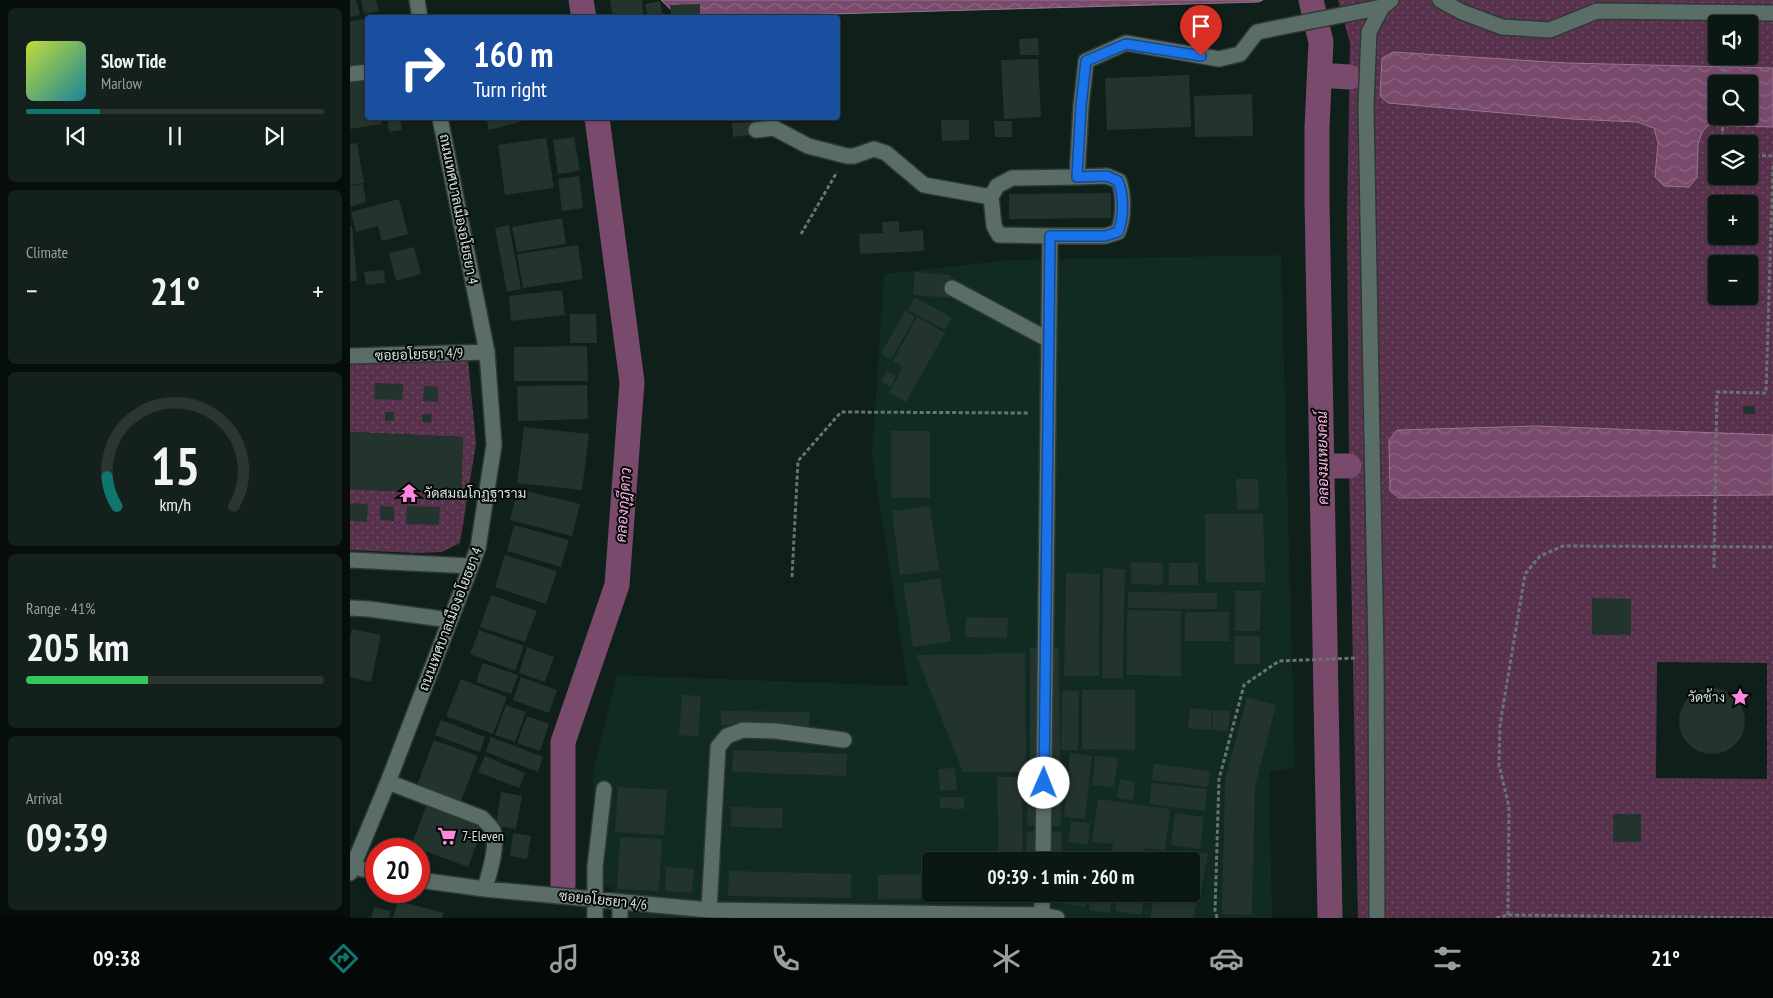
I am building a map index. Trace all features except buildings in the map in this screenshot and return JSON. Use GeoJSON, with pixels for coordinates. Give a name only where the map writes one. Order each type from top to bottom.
{"type":"FeatureCollection","features":[{"type":"Feature","properties":{"kind":"street"},"geometry":{"type":"LineString","coordinates":[[417,0],[420,15]]}},
{"type":"Feature","properties":{"kind":"street"},"geometry":{"type":"LineString","coordinates":[[1440,0],[1462,12],[1502,27],[1550,30],[1596,11],[1773,13]]}},
{"type":"Feature","properties":{"kind":"street"},"geometry":{"type":"LineString","coordinates":[[1077,177],[1081,106],[1086,61],[1126,44],[1219,59],[1240,54],[1257,32],[1360,12],[1387,4]]}},
{"type":"Feature","properties":{"kind":"street"},"geometry":{"type":"LineString","coordinates":[[1377,918],[1376,637],[1366,107],[1369,32],[1387,4]]}},
{"type":"Feature","properties":{"kind":"street"},"geometry":{"type":"LineString","coordinates":[[350,74],[365,72]]}},
{"type":"Feature","properties":{"kind":"street","name":"ถนนเทศบาลเมืองอโยธยา 4"},"geometry":{"type":"LineString","coordinates":[[351,869],[388,782],[478,548],[494,445],[487,352],[440,120]]}},
{"type":"Feature","properties":{"kind":"street"},"geometry":{"type":"LineString","coordinates":[[756,130],[774,128],[808,146],[847,156],[854,156],[874,149],[886,153],[924,186],[991,197]]}},
{"type":"Feature","properties":{"kind":"street"},"geometry":{"type":"LineString","coordinates":[[1107,176],[1118,181],[1122,190],[1121,225],[1118,232],[1105,236],[999,235],[994,226],[991,197],[997,186],[1012,178],[1077,177],[1107,176]]}},
{"type":"Feature","properties":{"kind":"street"},"geometry":{"type":"LineString","coordinates":[[1043,852],[1050,236]]}},
{"type":"Feature","properties":{"kind":"street"},"geometry":{"type":"LineString","coordinates":[[952,288],[1049,340]]}},
{"type":"Feature","properties":{"kind":"street","name":"ซอยอโยธยา 4/9"},"geometry":{"type":"LineString","coordinates":[[350,356],[487,352]]}},
{"type":"Feature","properties":{"kind":"street"},"geometry":{"type":"LineString","coordinates":[[350,560],[471,566]]}},
{"type":"Feature","properties":{"kind":"street"},"geometry":{"type":"LineString","coordinates":[[350,608],[369,608],[450,620]]}},
{"type":"Feature","properties":{"kind":"street"},"geometry":{"type":"LineString","coordinates":[[709,910],[718,747],[727,736],[743,730],[776,731],[844,740]]}},
{"type":"Feature","properties":{"kind":"street"},"geometry":{"type":"LineString","coordinates":[[388,782],[482,818],[487,823],[494,832],[494,852],[486,889]]}},
{"type":"Feature","properties":{"kind":"street"},"geometry":{"type":"LineString","coordinates":[[595,918],[595,867],[604,789]]}},
{"type":"Feature","properties":{"kind":"street"},"geometry":{"type":"LineString","coordinates":[[351,869],[365,871]]}},
{"type":"Feature","properties":{"kind":"street","name":"ซอยอโยธยา 4/6"},"geometry":{"type":"LineString","coordinates":[[430,881],[486,889],[709,910],[960,916],[1049,916]]}},
{"type":"Feature","properties":{"kind":"street"},"geometry":{"type":"LineString","coordinates":[[620,902],[620,918]]}},
{"type":"Feature","properties":{"kind":"street"},"geometry":{"type":"LineString","coordinates":[[1045,902],[1049,916]]}},
{"type":"Feature","properties":{"kind":"path"},"geometry":{"type":"LineString","coordinates":[[1758,155],[1773,156]]}},
{"type":"Feature","properties":{"kind":"path"},"geometry":{"type":"LineString","coordinates":[[801,234],[847,156]]}},
{"type":"Feature","properties":{"kind":"path"},"geometry":{"type":"LineString","coordinates":[[1714,568],[1717,392],[1766,393],[1773,164]]}},
{"type":"Feature","properties":{"kind":"path"},"geometry":{"type":"LineString","coordinates":[[792,577],[798,461],[841,412],[1048,412]]}},
{"type":"Feature","properties":{"kind":"path"},"geometry":{"type":"LineString","coordinates":[[1508,915],[1509,807],[1499,765],[1500,725],[1525,574],[1540,556],[1562,546],[1773,547]]}},
{"type":"Feature","properties":{"kind":"path"},"geometry":{"type":"LineString","coordinates":[[1217,918],[1215,910],[1219,779],[1244,685],[1279,661],[1348,658]]}},
{"type":"Feature","properties":{"kind":"path"},"geometry":{"type":"LineString","coordinates":[[1496,918],[1508,915],[1773,918]]}},
{"type":"Feature","properties":{"kind":"shaded area"},"geometry":{"type":"Polygon","coordinates":[[[1338,0],[1773,0],[1773,918],[1358,918],[1349,466],[1347,221],[1350,43],[1338,0]],[[1657,662],[1656,778],[1767,779],[1767,663],[1657,662]]]}},
{"type":"Feature","properties":{"kind":"shaded area"},"geometry":{"type":"Polygon","coordinates":[[[1281,255],[1295,767],[1269,772],[1272,918],[611,918],[612,887],[594,886],[593,773],[617,675],[908,686],[872,455],[884,274],[1008,260],[1281,255]]]}},
{"type":"Feature","properties":{"kind":"shaded area"},"geometry":{"type":"Polygon","coordinates":[[[468,360],[476,443],[460,543],[442,552],[418,553],[350,550],[350,489],[461,494],[463,437],[350,432],[350,364],[468,360]]]}},
{"type":"Feature","properties":{"kind":"water"},"geometry":{"type":"Polygon","coordinates":[[[661,0],[1263,0],[1258,2],[795,15],[676,15],[661,0]]]}},
{"type":"Feature","properties":{"kind":"water"},"geometry":{"type":"Polygon","coordinates":[[[1393,52],[1566,63],[1773,68],[1773,127],[1708,125],[1702,132],[1698,145],[1697,177],[1689,187],[1664,186],[1655,177],[1658,143],[1654,128],[1637,122],[1572,119],[1388,103],[1380,96],[1382,58],[1393,52]]]}},
{"type":"Feature","properties":{"kind":"water"},"geometry":{"type":"Polygon","coordinates":[[[1537,426],[1773,435],[1773,495],[1399,498],[1390,491],[1389,440],[1397,430],[1537,426]]]}},
{"type":"Feature","properties":{"kind":"waterway","name":"คลองกุฎีดาว"},"geometry":{"type":"LineString","coordinates":[[581,0],[584,15]]}},
{"type":"Feature","properties":{"kind":"waterway","name":"คลองมเหยงคณ์"},"geometry":{"type":"LineString","coordinates":[[1311,0],[1321,42],[1317,127],[1317,201],[1330,918]]}},
{"type":"Feature","properties":{"kind":"waterway"},"geometry":{"type":"LineString","coordinates":[[1320,75],[1349,77]]}},
{"type":"Feature","properties":{"kind":"waterway","name":"คลองกุฎีดาว"},"geometry":{"type":"LineString","coordinates":[[563,885],[563,742],[617,585],[632,382],[597,120]]}},
{"type":"Feature","properties":{"kind":"waterway"},"geometry":{"type":"LineString","coordinates":[[1322,466],[1349,466]]}},
{"type":"Feature","properties":{"kind":"place","name":"วัดสมณโกฏฐาราม"},"geometry":{"type":"Point","coordinates":[409,493]}},
{"type":"Feature","properties":{"kind":"place","name":"วัดช้าง"},"geometry":{"type":"Point","coordinates":[1740,697]}},
{"type":"Feature","properties":{"kind":"place","name":"7-Eleven"},"geometry":{"type":"Point","coordinates":[447,836]}},
{"type":"Feature","properties":{"kind":"route"},"geometry":{"type":"LineString","coordinates":[[1044,783],[1050,236],[1105,236],[1118,232],[1121,225],[1122,190],[1118,181],[1107,176],[1077,177],[1081,106],[1086,61],[1126,44],[1201,56]]}}]}
